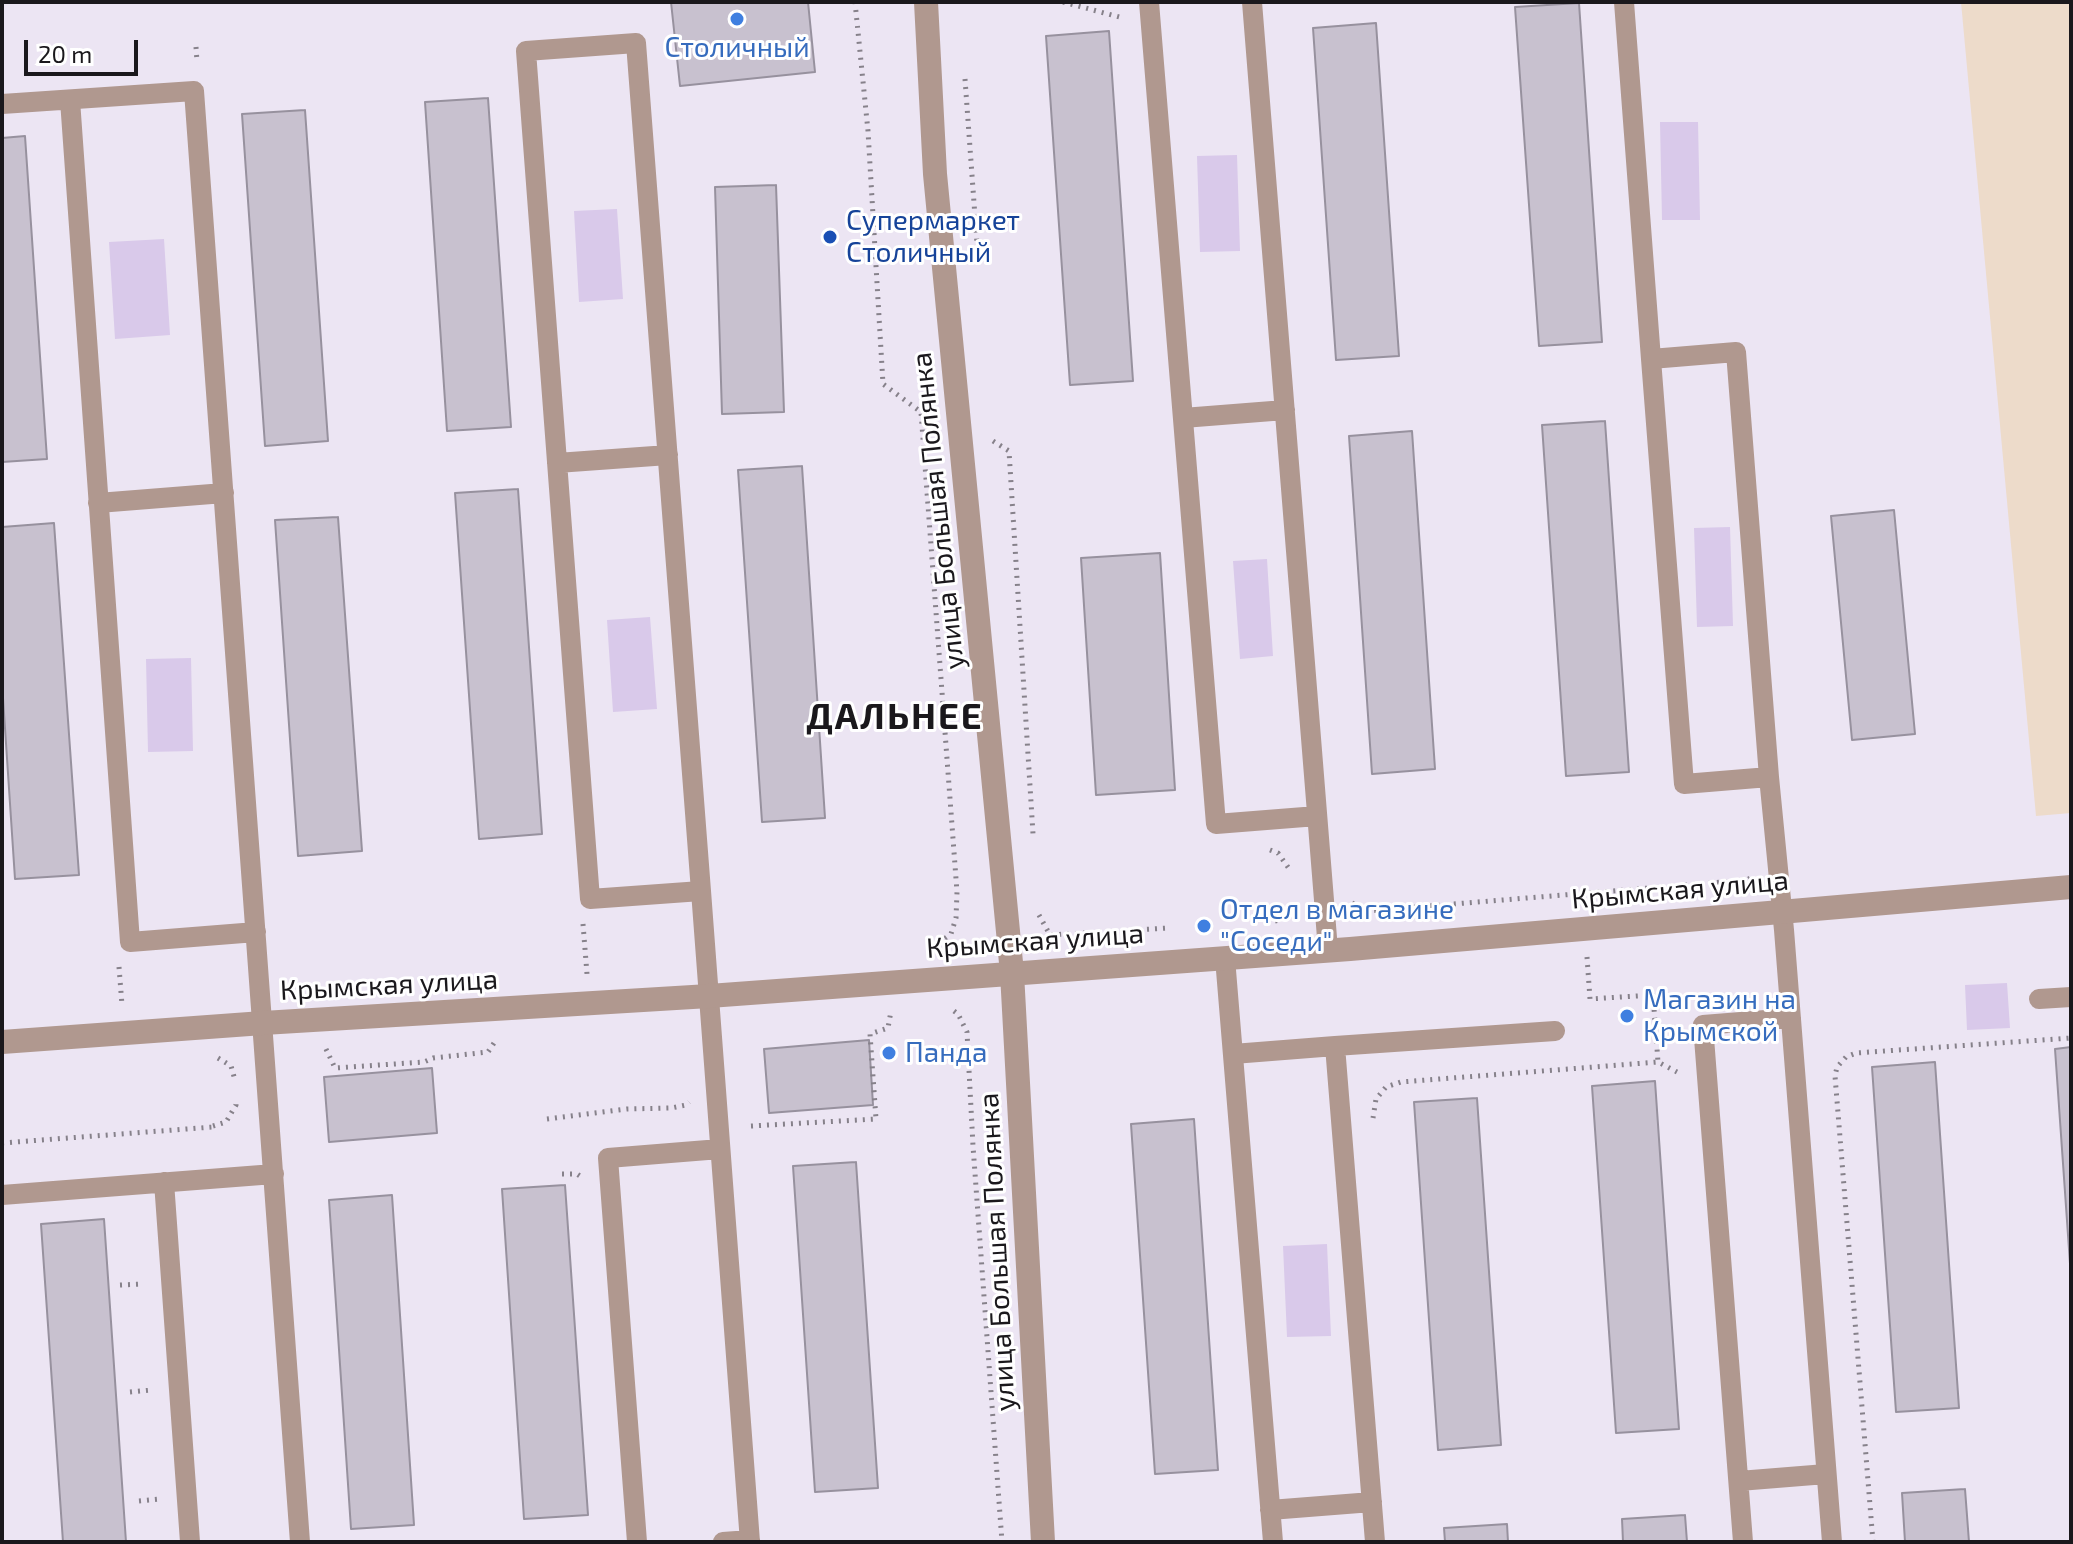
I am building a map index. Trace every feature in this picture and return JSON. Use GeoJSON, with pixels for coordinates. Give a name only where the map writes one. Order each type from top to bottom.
{"type":"FeatureCollection","features":[{"type":"Feature","properties":{"kind":"street","name":"улица Большая Полянка"},"geometry":{"type":"LineString","coordinates":[[926,2],[937,190],[1012,973],[1043,1542]]}},
{"type":"Feature","properties":{"kind":"street","name":"Крымская улица"},"geometry":{"type":"LineString","coordinates":[[2,1042],[709,996],[1225,958],[2071,887]]}},
{"type":"Feature","properties":{"kind":"lane"},"geometry":{"type":"LineString","coordinates":[[1149,2],[1216,824],[1317,816]]}},
{"type":"Feature","properties":{"kind":"lane"},"geometry":{"type":"LineString","coordinates":[[1252,2],[1328,950]]}},
{"type":"Feature","properties":{"kind":"lane"},"geometry":{"type":"LineString","coordinates":[[1624,2],[1684,784],[1769,777]]}},
{"type":"Feature","properties":{"kind":"lane"},"geometry":{"type":"LineString","coordinates":[[701,891],[590,899],[526,51],[636,43],[668,455],[709,996],[720,1149],[750,1541],[723,1542]]}},
{"type":"Feature","properties":{"kind":"lane"},"geometry":{"type":"LineString","coordinates":[[2,104],[194,91],[300,1542]]}},
{"type":"Feature","properties":{"kind":"lane"},"geometry":{"type":"LineString","coordinates":[[70,100],[130,942],[256,932]]}},
{"type":"Feature","properties":{"kind":"lane"},"geometry":{"type":"LineString","coordinates":[[1651,359],[1736,352],[1832,1542]]}},
{"type":"Feature","properties":{"kind":"lane"},"geometry":{"type":"LineString","coordinates":[[1183,418],[1285,410]]}},
{"type":"Feature","properties":{"kind":"lane"},"geometry":{"type":"LineString","coordinates":[[557,463],[668,455]]}},
{"type":"Feature","properties":{"kind":"lane"},"geometry":{"type":"LineString","coordinates":[[98,503],[224,493]]}},
{"type":"Feature","properties":{"kind":"lane"},"geometry":{"type":"LineString","coordinates":[[1225,958],[1273,1542]]}},
{"type":"Feature","properties":{"kind":"lane"},"geometry":{"type":"LineString","coordinates":[[2039,999],[2071,997]]}},
{"type":"Feature","properties":{"kind":"lane"},"geometry":{"type":"LineString","coordinates":[[1743,1542],[1703,1025],[1791,1018]]}},
{"type":"Feature","properties":{"kind":"lane"},"geometry":{"type":"LineString","coordinates":[[1233,1054],[1555,1031]]}},
{"type":"Feature","properties":{"kind":"lane"},"geometry":{"type":"LineString","coordinates":[[1335,1046],[1375,1542]]}},
{"type":"Feature","properties":{"kind":"lane"},"geometry":{"type":"LineString","coordinates":[[637,1542],[608,1158],[720,1149]]}},
{"type":"Feature","properties":{"kind":"lane"},"geometry":{"type":"LineString","coordinates":[[2,1195],[274,1174]]}},
{"type":"Feature","properties":{"kind":"lane"},"geometry":{"type":"LineString","coordinates":[[164,1182],[190,1542]]}},
{"type":"Feature","properties":{"kind":"lane"},"geometry":{"type":"LineString","coordinates":[[1739,1481],[1826,1474]]}},
{"type":"Feature","properties":{"kind":"lane"},"geometry":{"type":"LineString","coordinates":[[1270,1510],[1372,1502]]}},
{"type":"Feature","properties":{"kind":"path"},"geometry":{"type":"LineString","coordinates":[[855,2],[868,131],[883,384],[921,412],[957,892],[956,918],[951,934],[932,948]]}},
{"type":"Feature","properties":{"kind":"path"},"geometry":{"type":"LineString","coordinates":[[1063,2],[1134,21]]}},
{"type":"Feature","properties":{"kind":"path"},"geometry":{"type":"LineString","coordinates":[[964,64],[977,252]]}},
{"type":"Feature","properties":{"kind":"path"},"geometry":{"type":"LineString","coordinates":[[991,439],[1009,451],[1034,838]]}},
{"type":"Feature","properties":{"kind":"path"},"geometry":{"type":"LineString","coordinates":[[1265,848],[1278,853],[1292,873]]}},
{"type":"Feature","properties":{"kind":"path"},"geometry":{"type":"LineString","coordinates":[[1350,902],[1368,911],[1747,880],[1758,872]]}},
{"type":"Feature","properties":{"kind":"path"},"geometry":{"type":"LineString","coordinates":[[1264,921],[1279,920],[1295,903],[1297,893]]}},
{"type":"Feature","properties":{"kind":"path"},"geometry":{"type":"LineString","coordinates":[[1038,913],[1050,935],[1173,927]]}},
{"type":"Feature","properties":{"kind":"path"},"geometry":{"type":"LineString","coordinates":[[1587,955],[1590,999],[1653,995],[1658,1062]]}},
{"type":"Feature","properties":{"kind":"path"},"geometry":{"type":"LineString","coordinates":[[751,1126],[876,1119],[870,1034],[888,1028],[892,1002]]}},
{"type":"Feature","properties":{"kind":"path"},"geometry":{"type":"LineString","coordinates":[[951,1009],[958,1014],[967,1032],[1002,1542]]}},
{"type":"Feature","properties":{"kind":"path"},"geometry":{"type":"LineString","coordinates":[[324,1047],[335,1068],[424,1062],[433,1058],[488,1052],[501,1032]]}},
{"type":"Feature","properties":{"kind":"path"},"geometry":{"type":"LineString","coordinates":[[1873,1542],[1835,1076],[1837,1067],[1846,1057],[1856,1053],[2071,1038]]}},
{"type":"Feature","properties":{"kind":"path"},"geometry":{"type":"LineString","coordinates":[[2,1143],[213,1126],[226,1122],[236,1105],[235,1081],[231,1066],[222,1059],[210,1056]]}},
{"type":"Feature","properties":{"kind":"path"},"geometry":{"type":"LineString","coordinates":[[1374,1130],[1376,1099],[1386,1087],[1401,1082],[1658,1062],[1675,1070],[1684,1083]]}},
{"type":"Feature","properties":{"kind":"path"},"geometry":{"type":"LineString","coordinates":[[547,1119],[627,1109],[671,1108],[686,1105],[694,1096]]}},
{"type":"Feature","properties":{"kind":"path"},"geometry":{"type":"LineString","coordinates":[[120,1285],[144,1284],[143,1271]]}},
{"type":"Feature","properties":{"kind":"path"},"geometry":{"type":"LineString","coordinates":[[130,1392],[153,1390],[151,1375]]}},
{"type":"Feature","properties":{"kind":"path"},"geometry":{"type":"LineString","coordinates":[[139,1501],[161,1499],[162,1513]]}},
{"type":"Feature","properties":{"kind":"shaded area"},"geometry":{"type":"Polygon","coordinates":[[[1961,2],[2071,2],[2071,813],[2036,816],[1961,2]]]}},
{"type":"Feature","properties":{"kind":"shaded area"},"geometry":{"type":"Polygon","coordinates":[[[1660,122],[1698,122],[1700,220],[1662,220],[1660,122]]]}},
{"type":"Feature","properties":{"kind":"shaded area"},"geometry":{"type":"Polygon","coordinates":[[[1237,155],[1240,251],[1200,252],[1197,156],[1237,155]]]}},
{"type":"Feature","properties":{"kind":"shaded area"},"geometry":{"type":"Polygon","coordinates":[[[617,209],[623,299],[579,302],[574,211],[617,209]]]}},
{"type":"Feature","properties":{"kind":"shaded area"},"geometry":{"type":"Polygon","coordinates":[[[164,239],[170,335],[115,339],[109,242],[164,239]]]}},
{"type":"Feature","properties":{"kind":"shaded area"},"geometry":{"type":"Polygon","coordinates":[[[1730,527],[1733,626],[1697,627],[1694,528],[1730,527]]]}},
{"type":"Feature","properties":{"kind":"shaded area"},"geometry":{"type":"Polygon","coordinates":[[[1267,559],[1273,656],[1240,659],[1233,561],[1267,559]]]}},
{"type":"Feature","properties":{"kind":"shaded area"},"geometry":{"type":"Polygon","coordinates":[[[650,617],[657,709],[613,712],[607,620],[650,617]]]}},
{"type":"Feature","properties":{"kind":"shaded area"},"geometry":{"type":"Polygon","coordinates":[[[191,658],[193,751],[148,752],[146,659],[191,658]]]}},
{"type":"Feature","properties":{"kind":"shaded area"},"geometry":{"type":"Polygon","coordinates":[[[2007,983],[2010,1028],[1967,1030],[1965,985],[2007,983]]]}},
{"type":"Feature","properties":{"kind":"shaded area"},"geometry":{"type":"Polygon","coordinates":[[[1327,1244],[1331,1336],[1287,1337],[1283,1246],[1327,1244]]]}},
{"type":"Feature","properties":{"kind":"building"},"geometry":{"type":"Polygon","coordinates":[[[671,2],[808,2],[815,72],[680,86],[671,2]]]}},
{"type":"Feature","properties":{"kind":"building"},"geometry":{"type":"Polygon","coordinates":[[[1579,3],[1602,342],[1539,346],[1515,7],[1579,3]]]}},
{"type":"Feature","properties":{"kind":"building"},"geometry":{"type":"Polygon","coordinates":[[[1376,23],[1399,356],[1336,360],[1313,28],[1376,23]]]}},
{"type":"Feature","properties":{"kind":"building"},"geometry":{"type":"Polygon","coordinates":[[[1109,31],[1133,381],[1070,385],[1046,36],[1109,31]]]}},
{"type":"Feature","properties":{"kind":"building"},"geometry":{"type":"Polygon","coordinates":[[[488,98],[511,427],[447,431],[425,102],[488,98]]]}},
{"type":"Feature","properties":{"kind":"building"},"geometry":{"type":"Polygon","coordinates":[[[305,110],[328,441],[265,446],[242,114],[305,110]]]}},
{"type":"Feature","properties":{"kind":"building"},"geometry":{"type":"Polygon","coordinates":[[[25,136],[47,459],[2,462],[2,138],[25,136]]]}},
{"type":"Feature","properties":{"kind":"building"},"geometry":{"type":"Polygon","coordinates":[[[776,185],[784,412],[722,414],[715,187],[776,185]]]}},
{"type":"Feature","properties":{"kind":"building"},"geometry":{"type":"Polygon","coordinates":[[[1605,421],[1629,772],[1566,776],[1542,425],[1605,421]]]}},
{"type":"Feature","properties":{"kind":"building"},"geometry":{"type":"Polygon","coordinates":[[[1412,431],[1435,769],[1372,774],[1349,436],[1412,431]]]}},
{"type":"Feature","properties":{"kind":"building"},"geometry":{"type":"Polygon","coordinates":[[[802,466],[825,818],[762,822],[738,470],[802,466]]]}},
{"type":"Feature","properties":{"kind":"building"},"geometry":{"type":"Polygon","coordinates":[[[518,489],[542,834],[479,839],[455,493],[518,489]]]}},
{"type":"Feature","properties":{"kind":"building"},"geometry":{"type":"Polygon","coordinates":[[[1894,510],[1915,734],[1852,740],[1831,516],[1894,510]]]}},
{"type":"Feature","properties":{"kind":"building"},"geometry":{"type":"Polygon","coordinates":[[[338,517],[362,851],[298,856],[275,520],[338,517]]]}},
{"type":"Feature","properties":{"kind":"building"},"geometry":{"type":"Polygon","coordinates":[[[54,523],[79,875],[15,879],[2,683],[2,527],[54,523]]]}},
{"type":"Feature","properties":{"kind":"building"},"geometry":{"type":"Polygon","coordinates":[[[1160,553],[1175,790],[1096,795],[1081,558],[1160,553]]]}},
{"type":"Feature","properties":{"kind":"building"},"geometry":{"type":"Polygon","coordinates":[[[869,1040],[873,1105],[769,1113],[764,1049],[869,1040]]]}},
{"type":"Feature","properties":{"kind":"building"},"geometry":{"type":"Polygon","coordinates":[[[2071,1047],[2071,1278],[2055,1049],[2071,1047]]]}},
{"type":"Feature","properties":{"kind":"building"},"geometry":{"type":"Polygon","coordinates":[[[1935,1062],[1959,1408],[1896,1412],[1872,1067],[1935,1062]]]}},
{"type":"Feature","properties":{"kind":"building"},"geometry":{"type":"Polygon","coordinates":[[[432,1068],[437,1133],[329,1142],[324,1077],[432,1068]]]}},
{"type":"Feature","properties":{"kind":"building"},"geometry":{"type":"Polygon","coordinates":[[[1655,1081],[1679,1429],[1616,1433],[1592,1086],[1655,1081]]]}},
{"type":"Feature","properties":{"kind":"building"},"geometry":{"type":"Polygon","coordinates":[[[1477,1098],[1501,1445],[1438,1450],[1414,1102],[1477,1098]]]}},
{"type":"Feature","properties":{"kind":"building"},"geometry":{"type":"Polygon","coordinates":[[[1194,1119],[1218,1470],[1155,1474],[1131,1124],[1194,1119]]]}},
{"type":"Feature","properties":{"kind":"building"},"geometry":{"type":"Polygon","coordinates":[[[856,1162],[878,1488],[815,1492],[793,1166],[856,1162]]]}},
{"type":"Feature","properties":{"kind":"building"},"geometry":{"type":"Polygon","coordinates":[[[565,1185],[588,1515],[524,1519],[502,1189],[565,1185]]]}},
{"type":"Feature","properties":{"kind":"building"},"geometry":{"type":"Polygon","coordinates":[[[392,1195],[414,1525],[351,1529],[329,1200],[392,1195]]]}},
{"type":"Feature","properties":{"kind":"building"},"geometry":{"type":"Polygon","coordinates":[[[104,1219],[126,1542],[63,1542],[41,1224],[104,1219]]]}},
{"type":"Feature","properties":{"kind":"building"},"geometry":{"type":"Polygon","coordinates":[[[1965,1489],[1969,1542],[1905,1542],[1902,1493],[1965,1489]]]}},
{"type":"Feature","properties":{"kind":"building"},"geometry":{"type":"Polygon","coordinates":[[[1685,1515],[1687,1542],[1623,1542],[1622,1519],[1685,1515]]]}},
{"type":"Feature","properties":{"kind":"building"},"geometry":{"type":"Polygon","coordinates":[[[1507,1524],[1508,1542],[1445,1542],[1444,1528],[1507,1524]]]}},
{"type":"Feature","properties":{"kind":"place","name":"Столичный"},"geometry":{"type":"Point","coordinates":[737,19]}},
{"type":"Feature","properties":{"kind":"place","name":"Супермаркет Столичный"},"geometry":{"type":"Point","coordinates":[830,237]}},
{"type":"Feature","properties":{"kind":"place","name":"Отдел в магазине \"Соседи\""},"geometry":{"type":"Point","coordinates":[1204,926]}},
{"type":"Feature","properties":{"kind":"place","name":"Магазин на Крымской"},"geometry":{"type":"Point","coordinates":[1627,1016]}},
{"type":"Feature","properties":{"kind":"place","name":"Панда"},"geometry":{"type":"Point","coordinates":[889,1053]}},
{"type":"Feature","properties":{"kind":"district","name":"ДАЛЬНЕЕ"},"geometry":{"type":"Point","coordinates":[895,717]}}]}
